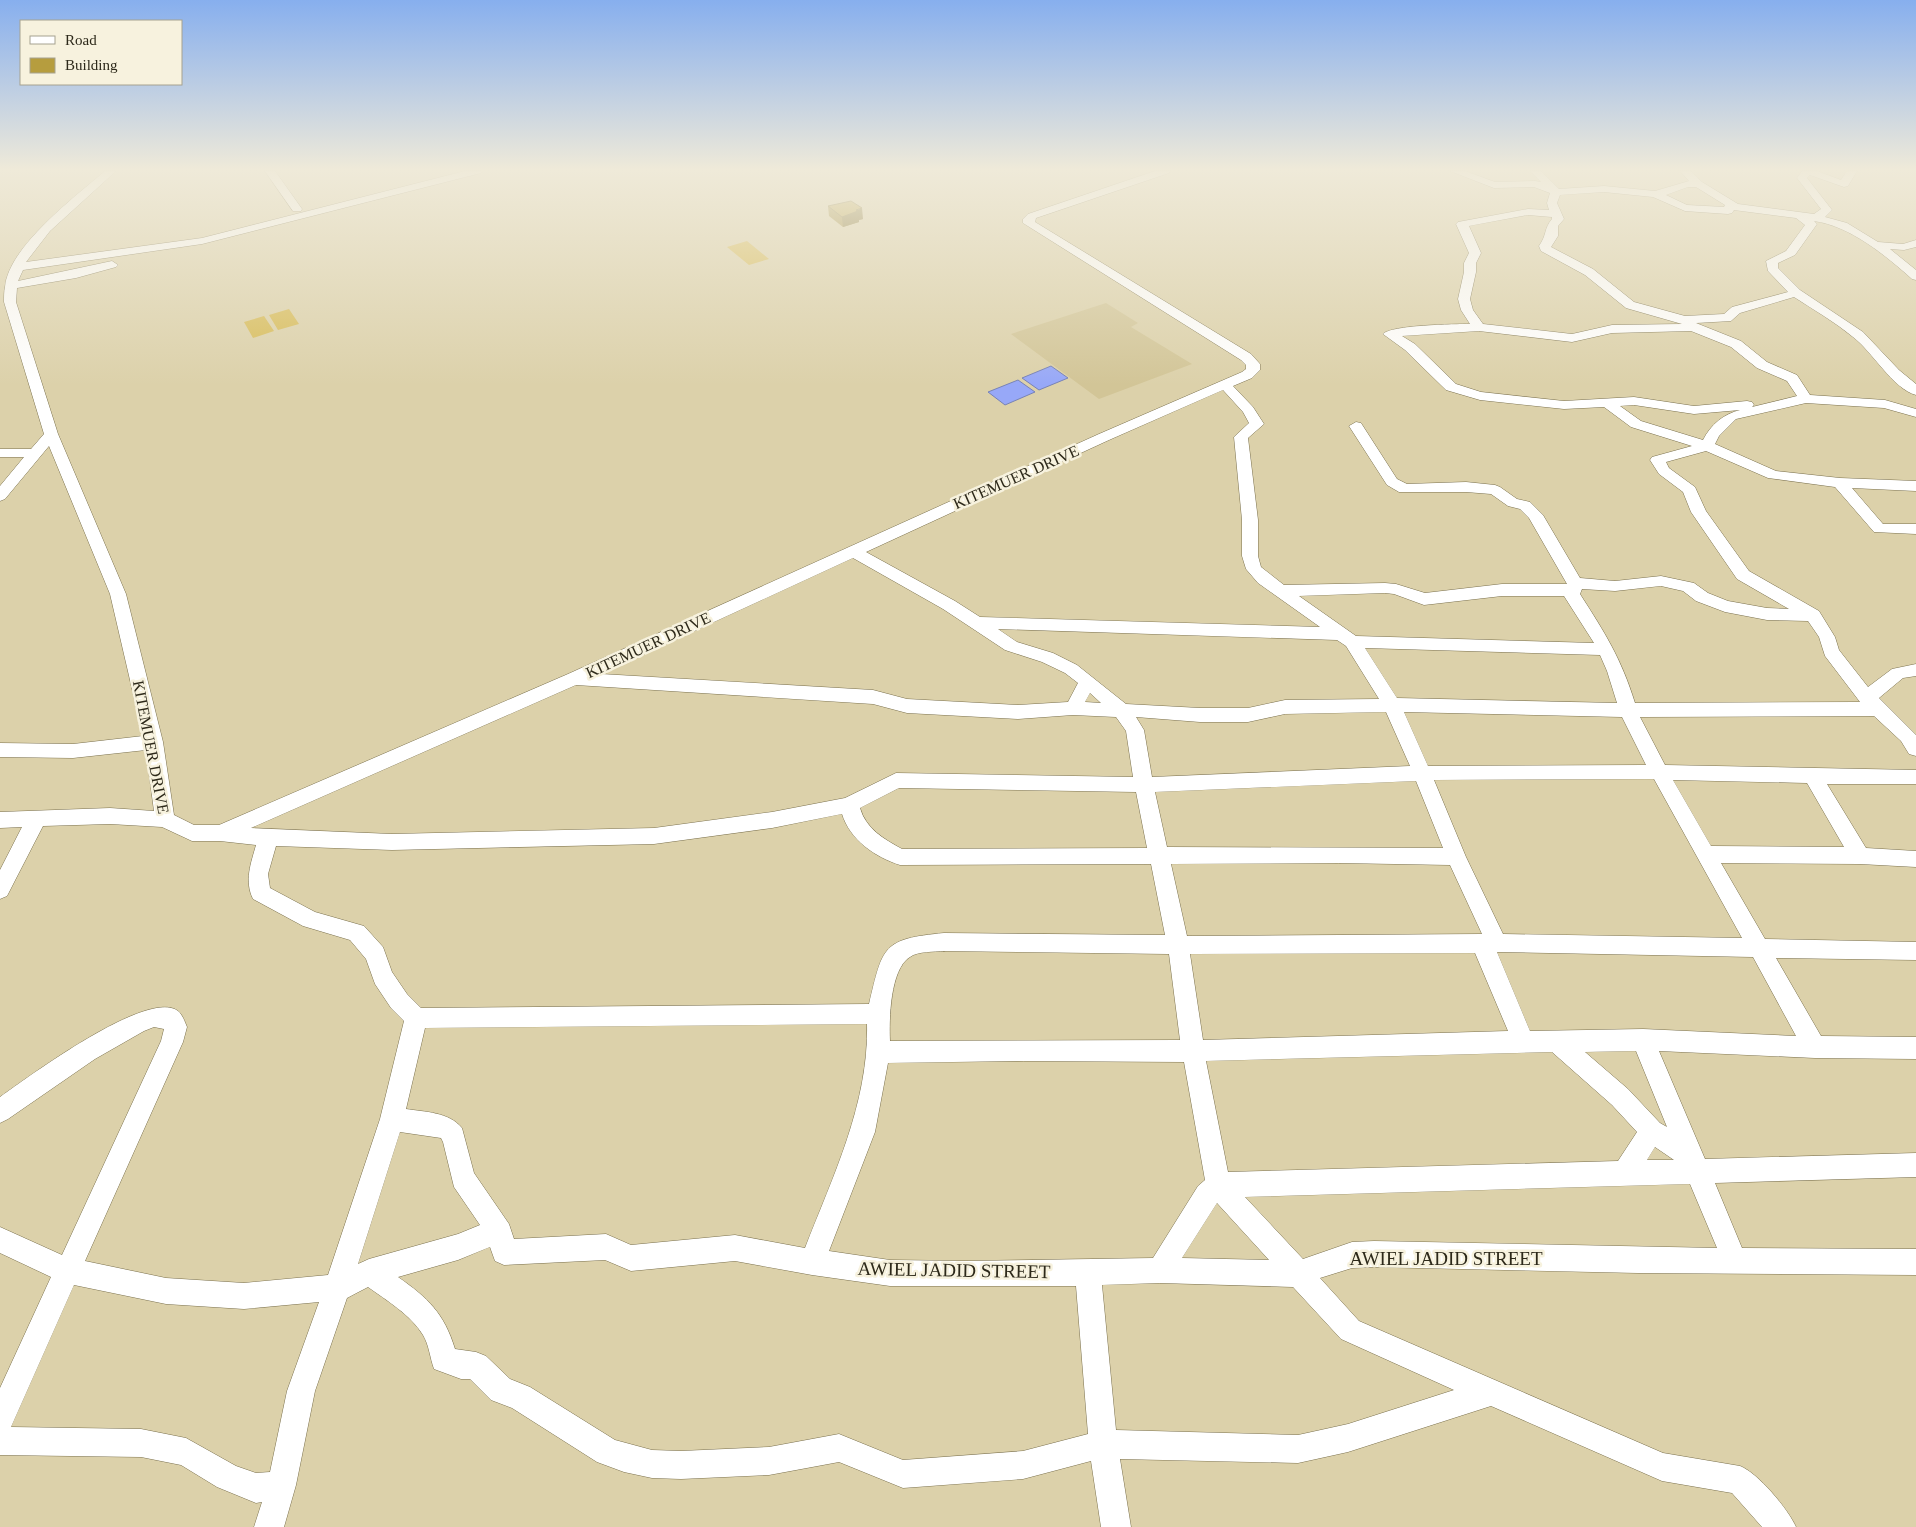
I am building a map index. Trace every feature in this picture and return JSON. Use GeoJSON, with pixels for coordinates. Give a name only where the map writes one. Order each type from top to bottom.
{"type":"FeatureCollection","features":[{"type":"Feature","properties":{"kind":"street"},"geometry":{"type":"LineString","coordinates":[[18,267],[36,242]]}},
{"type":"Feature","properties":{"kind":"street"},"geometry":{"type":"LineString","coordinates":[[18,267],[193,242]]}},
{"type":"Feature","properties":{"kind":"street"},"geometry":{"type":"LineString","coordinates":[[10,286],[76,274],[197,242]]}},
{"type":"Feature","properties":{"kind":"street","name":"KITEMUER DRIVE"},"geometry":{"type":"LineString","coordinates":[[18,267],[10,286],[10,302],[51,434],[118,594],[154,742],[165,820],[192,833],[221,834],[574,679],[852,551],[1248,375],[1253,370],[1253,364],[1246,357],[1060,242]]}},
{"type":"Feature","properties":{"kind":"street"},"geometry":{"type":"LineString","coordinates":[[1471,242],[1476,253],[1470,263],[1471,272],[1464,300],[1468,311],[1479,327]]}},
{"type":"Feature","properties":{"kind":"street"},"geometry":{"type":"LineString","coordinates":[[1547,242],[1544,246],[1546,249],[1589,272],[1630,305],[1690,324],[1736,344],[1762,365],[1792,378],[1806,399]]}},
{"type":"Feature","properties":{"kind":"street"},"geometry":{"type":"LineString","coordinates":[[1798,242],[1791,253],[1772,261],[1772,269],[1796,293],[1859,335],[1894,373],[1916,391]]}},
{"type":"Feature","properties":{"kind":"street"},"geometry":{"type":"LineString","coordinates":[[1873,242],[1915,275]]}},
{"type":"Feature","properties":{"kind":"street"},"geometry":{"type":"LineString","coordinates":[[1876,244],[1904,248],[1916,243]]}},
{"type":"Feature","properties":{"kind":"street"},"geometry":{"type":"LineString","coordinates":[[1796,293],[1736,310],[1727,318],[1690,324],[1612,329],[1572,338],[1479,327],[1430,329],[1389,334],[1410,348],[1451,387],[1480,396],[1564,405],[1634,401],[1694,410],[1806,399],[1885,404],[1916,413]]}},
{"type":"Feature","properties":{"kind":"street"},"geometry":{"type":"LineString","coordinates":[[1225,384],[1248,410],[1257,424],[1241,437],[1250,520],[1250,556],[1254,568],[1264,579],[1346,638],[1392,705],[1456,857],[1489,943],[1523,1041]]}},
{"type":"Feature","properties":{"kind":"street"},"geometry":{"type":"LineString","coordinates":[[1707,446],[1712,434],[1731,416],[1806,399]]}},
{"type":"Feature","properties":{"kind":"street"},"geometry":{"type":"LineString","coordinates":[[1608,403],[1636,424],[1707,446],[1773,475],[1840,483],[1916,486]]}},
{"type":"Feature","properties":{"kind":"street"},"geometry":{"type":"LineString","coordinates":[[1356,426],[1392,482],[1404,489],[1466,487],[1495,490],[1513,503],[1525,505],[1535,514],[1606,649],[1616,671],[1628,710],[1659,772],[1815,1047]]}},
{"type":"Feature","properties":{"kind":"street"},"geometry":{"type":"LineString","coordinates":[[0,496],[51,434]]}},
{"type":"Feature","properties":{"kind":"street"},"geometry":{"type":"LineString","coordinates":[[1707,446],[1657,460],[1664,471],[1690,490],[1699,512],[1743,575],[1812,615],[1827,637],[1831,652],[1872,703],[1907,736],[1916,749]]}},
{"type":"Feature","properties":{"kind":"street"},"geometry":{"type":"LineString","coordinates":[[0,453],[36,453]]}},
{"type":"Feature","properties":{"kind":"street"},"geometry":{"type":"LineString","coordinates":[[1840,483],[1879,529],[1916,529]]}},
{"type":"Feature","properties":{"kind":"street"},"geometry":{"type":"LineString","coordinates":[[852,551],[949,604],[1011,646],[1047,657],[1088,681],[1120,710],[1135,730],[1144,785],[1178,944],[1193,1051],[1218,1185],[1350,1330],[1662,1467],[1740,1480],[1781,1527]]}},
{"type":"Feature","properties":{"kind":"street"},"geometry":{"type":"LineString","coordinates":[[1282,591],[1385,588],[1396,589],[1424,599],[1502,590],[1615,586],[1661,581],[1688,587],[1702,597],[1725,606],[1767,614],[1812,615]]}},
{"type":"Feature","properties":{"kind":"street"},"geometry":{"type":"LineString","coordinates":[[978,623],[1606,649]]}},
{"type":"Feature","properties":{"kind":"street"},"geometry":{"type":"LineString","coordinates":[[574,679],[874,697],[907,706],[1018,712],[1073,708],[1200,715],[1248,715],[1285,706],[1392,705],[1628,710],[1872,703],[1898,673],[1916,670]]}},
{"type":"Feature","properties":{"kind":"street"},"geometry":{"type":"LineString","coordinates":[[1073,708],[1088,681]]}},
{"type":"Feature","properties":{"kind":"street"},"geometry":{"type":"LineString","coordinates":[[0,750],[73,751],[154,742]]}},
{"type":"Feature","properties":{"kind":"street"},"geometry":{"type":"LineString","coordinates":[[221,834],[268,838],[392,842],[654,836],[772,820],[849,805],[896,780],[1144,785],[1422,773],[1659,772],[1916,777]]}},
{"type":"Feature","properties":{"kind":"street"},"geometry":{"type":"LineString","coordinates":[[1812,776],[1860,856]]}},
{"type":"Feature","properties":{"kind":"street"},"geometry":{"type":"LineString","coordinates":[[849,805],[855,824],[877,845],[900,857],[1339,855],[1456,857]]}},
{"type":"Feature","properties":{"kind":"street"},"geometry":{"type":"LineString","coordinates":[[0,820],[110,816],[165,820]]}},
{"type":"Feature","properties":{"kind":"street"},"geometry":{"type":"LineString","coordinates":[[0,890],[37,818]]}},
{"type":"Feature","properties":{"kind":"street"},"geometry":{"type":"LineString","coordinates":[[268,838],[258,874],[260,893],[310,920],[357,933],[374,954],[384,977],[399,1001],[416,1018],[878,1014]]}},
{"type":"Feature","properties":{"kind":"street"},"geometry":{"type":"LineString","coordinates":[[1706,854],[1916,858]]}},
{"type":"Feature","properties":{"kind":"street"},"geometry":{"type":"LineString","coordinates":[[812,1262],[863,1132],[879,1052],[878,1014],[890,962],[903,949],[917,945],[944,942],[1178,944],[1489,943],[1916,951]]}},
{"type":"Feature","properties":{"kind":"street"},"geometry":{"type":"LineString","coordinates":[[0,1111],[87,1051],[136,1024],[154,1017],[170,1018],[176,1027],[172,1042],[0,1419]]}},
{"type":"Feature","properties":{"kind":"street"},"geometry":{"type":"LineString","coordinates":[[269,1527],[282,1485],[301,1391],[392,1119],[416,1018]]}},
{"type":"Feature","properties":{"kind":"street"},"geometry":{"type":"LineString","coordinates":[[879,1052],[1024,1050],[1193,1051],[1523,1041],[1643,1040],[1815,1047],[1916,1048]]}},
{"type":"Feature","properties":{"kind":"street"},"geometry":{"type":"LineString","coordinates":[[1643,1040],[1735,1261]]}},
{"type":"Feature","properties":{"kind":"street"},"geometry":{"type":"LineString","coordinates":[[1556,1041],[1620,1097],[1652,1131],[1695,1164]]}},
{"type":"Feature","properties":{"kind":"street"},"geometry":{"type":"LineString","coordinates":[[392,1119],[439,1126],[449,1130],[454,1136],[462,1178],[500,1233]]}},
{"type":"Feature","properties":{"kind":"street"},"geometry":{"type":"LineString","coordinates":[[1625,1172],[1652,1131]]}},
{"type":"Feature","properties":{"kind":"street"},"geometry":{"type":"LineString","coordinates":[[1160,1270],[1207,1195],[1218,1185],[1625,1172],[1695,1164],[1916,1165]]}},
{"type":"Feature","properties":{"kind":"street"},"geometry":{"type":"LineString","coordinates":[[0,1240],[68,1270],[166,1291],[244,1296],[337,1288],[369,1272],[458,1247],[497,1231],[500,1233]]}},
{"type":"Feature","properties":{"kind":"street","name":"AWIEL JADID STREET"},"geometry":{"type":"LineString","coordinates":[[500,1233],[504,1252],[606,1247],[631,1258],[735,1248],[812,1262],[890,1273],[966,1274],[1160,1270],[1297,1274],[1336,1260],[1374,1254],[1735,1261],[1916,1262]]}},
{"type":"Feature","properties":{"kind":"street"},"geometry":{"type":"LineString","coordinates":[[369,1272],[409,1302],[431,1323],[439,1338],[444,1359],[461,1365],[476,1366],[501,1390],[520,1397],[607,1452],[652,1464],[681,1465],[769,1461],[839,1448],[903,1474],[1024,1465],[1103,1444],[1298,1449],[1348,1438],[1491,1392]]}},
{"type":"Feature","properties":{"kind":"street"},"geometry":{"type":"LineString","coordinates":[[1088,1272],[1103,1444],[1116,1527]]}},
{"type":"Feature","properties":{"kind":"street"},"geometry":{"type":"LineString","coordinates":[[0,1440],[141,1443],[186,1452],[228,1477],[256,1488],[282,1485]]}},
{"type":"Feature","properties":{"kind":"shaded area"},"geometry":{"type":"Polygon","coordinates":[[[749,242],[769,259],[749,265],[727,247],[749,242]]]}},
{"type":"Feature","properties":{"kind":"shaded area"},"geometry":{"type":"Polygon","coordinates":[[[1106,303],[1138,323],[1131,327],[1192,364],[1099,399],[1011,334],[1106,303]]]}},
{"type":"Feature","properties":{"kind":"shaded area"},"geometry":{"type":"Polygon","coordinates":[[[289,309],[299,324],[278,330],[269,315],[289,309]]]}},
{"type":"Feature","properties":{"kind":"shaded area"},"geometry":{"type":"Polygon","coordinates":[[[264,316],[274,331],[253,338],[244,322],[264,316]]]}},
{"type":"Feature","properties":{"kind":"water"},"geometry":{"type":"Polygon","coordinates":[[[1051,366],[1068,378],[1039,390],[1022,378],[1051,366]]]}},
{"type":"Feature","properties":{"kind":"water"},"geometry":{"type":"Polygon","coordinates":[[[1018,380],[1035,392],[1005,405],[988,392],[1018,380]]]}}]}
